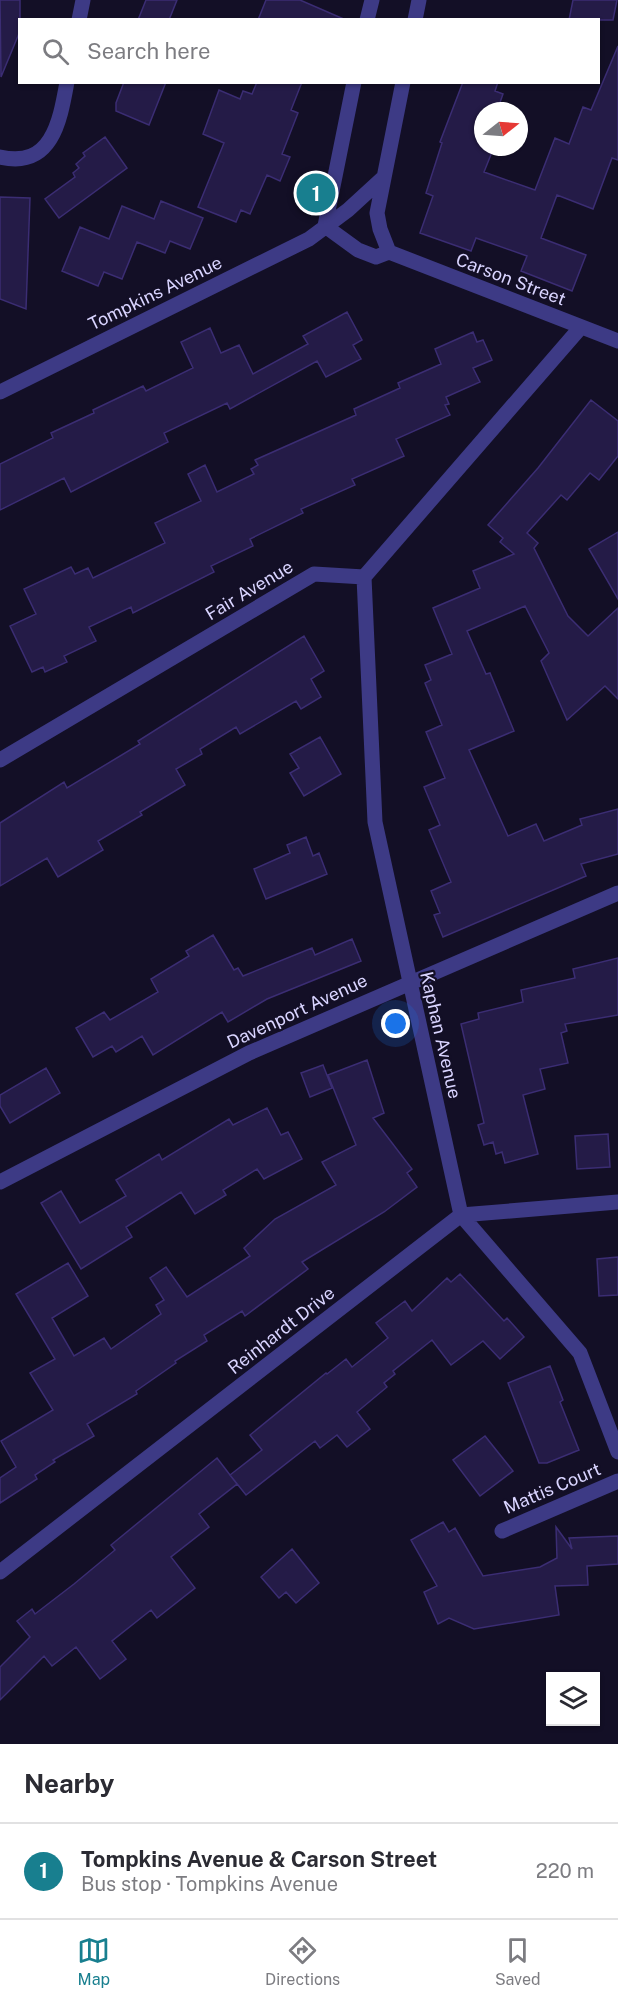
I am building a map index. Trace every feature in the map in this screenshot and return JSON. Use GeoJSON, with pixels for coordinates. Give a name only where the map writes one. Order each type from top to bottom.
{"type":"FeatureCollection","features":[{"type":"Feature","properties":{"kind":"street"},"geometry":{"type":"LineString","coordinates":[[79,18],[83,0]]}},
{"type":"Feature","properties":{"kind":"street"},"geometry":{"type":"LineString","coordinates":[[368,18],[372,0]]}},
{"type":"Feature","properties":{"kind":"street"},"geometry":{"type":"LineString","coordinates":[[415,18],[419,0]]}},
{"type":"Feature","properties":{"kind":"street"},"geometry":{"type":"LineString","coordinates":[[0,157],[13,160],[38,153],[56,132],[67,84]]}},
{"type":"Feature","properties":{"kind":"street"},"geometry":{"type":"LineString","coordinates":[[354,84],[325,226],[358,250],[376,257],[389,252],[377,213],[403,84]]}},
{"type":"Feature","properties":{"kind":"street","name":"Tompkins Avenue"},"geometry":{"type":"LineString","coordinates":[[0,392],[309,239],[348,210],[384,177]]}},
{"type":"Feature","properties":{"kind":"street","name":"Carson Street"},"geometry":{"type":"LineString","coordinates":[[389,252],[618,341]]}},
{"type":"Feature","properties":{"kind":"street"},"geometry":{"type":"LineString","coordinates":[[364,577],[581,327]]}},
{"type":"Feature","properties":{"kind":"street","name":"Fair Avenue"},"geometry":{"type":"LineString","coordinates":[[0,760],[314,574],[364,577]]}},
{"type":"Feature","properties":{"kind":"street","name":"Kaphan Avenue"},"geometry":{"type":"LineString","coordinates":[[364,577],[375,822],[461,1215],[580,1353],[618,1452]]}},
{"type":"Feature","properties":{"kind":"street","name":"Davenport Avenue"},"geometry":{"type":"LineString","coordinates":[[0,1182],[249,1053],[410,981],[618,893]]}},
{"type":"Feature","properties":{"kind":"street"},"geometry":{"type":"LineString","coordinates":[[461,1215],[618,1202]]}},
{"type":"Feature","properties":{"kind":"street","name":"Reinhardt Drive"},"geometry":{"type":"LineString","coordinates":[[0,1572],[461,1215]]}},
{"type":"Feature","properties":{"kind":"street","name":"Mattis Court"},"geometry":{"type":"LineString","coordinates":[[502,1531],[618,1481]]}},
{"type":"Feature","properties":{"kind":"building"},"geometry":{"type":"Polygon","coordinates":[[[0,0],[20,0],[18,36],[1,77],[0,0]]]}},
{"type":"Feature","properties":{"kind":"building"},"geometry":{"type":"Polygon","coordinates":[[[146,0],[177,0],[170,18],[139,18],[146,0]]]}},
{"type":"Feature","properties":{"kind":"building"},"geometry":{"type":"Polygon","coordinates":[[[266,0],[300,0],[341,18],[259,18],[266,0]]]}},
{"type":"Feature","properties":{"kind":"building"},"geometry":{"type":"Polygon","coordinates":[[[573,0],[617,0],[613,20],[569,18],[573,0]]]}},
{"type":"Feature","properties":{"kind":"building"},"geometry":{"type":"Polygon","coordinates":[[[618,46],[618,160],[612,158],[593,209],[557,195],[541,238],[586,255],[572,291],[521,271],[527,256],[476,238],[471,251],[420,233],[433,196],[426,193],[442,143],[440,142],[462,84],[497,84],[495,91],[503,94],[500,102],[474,102],[474,156],[490,156],[484,172],[535,190],[555,138],[569,144],[583,107],[591,110],[618,46]]]}},
{"type":"Feature","properties":{"kind":"building"},"geometry":{"type":"Polygon","coordinates":[[[123,84],[165,84],[149,125],[116,111],[116,103],[123,84]]]}},
{"type":"Feature","properties":{"kind":"building"},"geometry":{"type":"Polygon","coordinates":[[[256,84],[301,84],[291,110],[298,113],[282,154],[290,157],[280,181],[267,175],[250,214],[241,210],[236,222],[198,207],[224,143],[203,134],[219,90],[240,99],[243,91],[252,94],[256,84]]]}},
{"type":"Feature","properties":{"kind":"building"},"geometry":{"type":"Polygon","coordinates":[[[105,137],[127,168],[59,218],[45,199],[75,177],[73,173],[79,168],[76,164],[85,156],[83,153],[105,137]]]}},
{"type":"Feature","properties":{"kind":"building"},"geometry":{"type":"Polygon","coordinates":[[[0,197],[30,198],[26,309],[0,299],[0,197]]]}},
{"type":"Feature","properties":{"kind":"building"},"geometry":{"type":"Polygon","coordinates":[[[161,201],[203,218],[190,249],[170,241],[165,253],[137,242],[122,279],[104,272],[98,286],[62,271],[80,227],[109,239],[122,206],[154,219],[161,201]]]}},
{"type":"Feature","properties":{"kind":"building"},"geometry":{"type":"Polygon","coordinates":[[[347,312],[362,340],[353,345],[361,359],[326,377],[317,361],[230,409],[227,403],[164,433],[168,442],[71,492],[64,478],[0,510],[0,464],[53,438],[51,433],[94,413],[93,410],[143,386],[146,391],[193,368],[181,342],[210,328],[221,353],[239,345],[253,374],[308,344],[303,336],[347,312]]]}},
{"type":"Feature","properties":{"kind":"building"},"geometry":{"type":"Polygon","coordinates":[[[473,332],[477,342],[483,340],[492,360],[473,368],[480,382],[446,397],[449,404],[445,405],[450,415],[396,439],[404,456],[352,479],[355,485],[301,509],[303,513],[250,539],[253,546],[211,566],[214,572],[133,613],[131,607],[89,627],[96,641],[64,656],[67,662],[45,672],[43,667],[32,672],[10,626],[36,614],[24,589],[71,567],[75,574],[88,568],[93,578],[165,543],[155,523],[201,501],[188,474],[205,465],[217,492],[254,474],[251,469],[258,465],[255,460],[356,415],[354,409],[400,388],[398,383],[441,364],[435,349],[473,332]]]}},
{"type":"Feature","properties":{"kind":"building"},"geometry":{"type":"Polygon","coordinates":[[[591,400],[618,421],[618,456],[599,480],[590,473],[567,500],[561,495],[527,533],[538,543],[534,548],[568,616],[588,636],[618,608],[618,699],[605,686],[567,720],[541,661],[549,653],[525,606],[467,631],[486,674],[490,673],[514,731],[469,750],[508,836],[536,824],[544,841],[582,825],[580,819],[618,809],[618,854],[581,864],[586,876],[443,937],[434,915],[440,913],[431,891],[451,882],[429,830],[440,825],[424,787],[445,778],[426,732],[442,725],[425,683],[431,680],[425,665],[452,654],[433,608],[480,588],[473,571],[514,554],[500,542],[503,538],[488,525],[538,468],[591,400]]]}},
{"type":"Feature","properties":{"kind":"building"},"geometry":{"type":"Polygon","coordinates":[[[618,532],[618,599],[589,549],[618,532]]]}},
{"type":"Feature","properties":{"kind":"building"},"geometry":{"type":"Polygon","coordinates":[[[304,636],[324,671],[311,679],[321,697],[301,709],[296,701],[240,734],[236,727],[200,749],[202,754],[176,769],[185,785],[140,812],[142,815],[98,841],[103,850],[58,877],[47,858],[0,886],[0,823],[64,782],[67,788],[140,744],[138,741],[304,636]]]}},
{"type":"Feature","properties":{"kind":"building"},"geometry":{"type":"Polygon","coordinates":[[[320,737],[341,774],[304,796],[290,773],[299,768],[290,754],[320,737]]]}},
{"type":"Feature","properties":{"kind":"building"},"geometry":{"type":"Polygon","coordinates":[[[306,837],[313,856],[319,853],[327,874],[266,899],[254,869],[290,853],[287,845],[306,837]]]}},
{"type":"Feature","properties":{"kind":"building"},"geometry":{"type":"Polygon","coordinates":[[[213,935],[234,970],[238,968],[243,976],[312,948],[315,955],[352,939],[361,961],[267,999],[228,1022],[222,1012],[153,1055],[142,1036],[116,1052],[112,1046],[93,1057],[76,1028],[104,1012],[110,1020],[158,992],[151,979],[189,956],[186,951],[213,935]]]}},
{"type":"Feature","properties":{"kind":"building"},"geometry":{"type":"Polygon","coordinates":[[[618,958],[618,1015],[565,1024],[567,1031],[561,1033],[568,1063],[540,1069],[545,1089],[523,1095],[538,1154],[505,1163],[502,1152],[496,1154],[493,1142],[484,1145],[478,1125],[484,1123],[461,1024],[479,1019],[478,1013],[523,1002],[521,990],[575,978],[573,969],[618,958]]]}},
{"type":"Feature","properties":{"kind":"building"},"geometry":{"type":"Polygon","coordinates":[[[367,1060],[384,1113],[373,1118],[412,1169],[407,1173],[417,1187],[384,1212],[302,1262],[308,1269],[245,1316],[242,1311],[204,1335],[207,1341],[175,1361],[176,1363],[136,1391],[137,1394],[87,1424],[94,1436],[53,1460],[55,1462],[35,1475],[37,1479],[0,1503],[0,1478],[16,1467],[1,1441],[53,1410],[30,1373],[55,1359],[16,1294],[68,1263],[88,1296],[52,1318],[74,1356],[104,1338],[111,1349],[161,1314],[156,1305],[164,1300],[150,1278],[166,1267],[187,1297],[250,1256],[244,1248],[275,1219],[336,1185],[322,1162],[356,1145],[328,1075],[367,1060]]]}},
{"type":"Feature","properties":{"kind":"building"},"geometry":{"type":"Polygon","coordinates":[[[323,1065],[332,1088],[310,1097],[301,1073],[323,1065]]]}},
{"type":"Feature","properties":{"kind":"building"},"geometry":{"type":"Polygon","coordinates":[[[46,1068],[60,1093],[10,1123],[0,1106],[0,1095],[46,1068]]]}},
{"type":"Feature","properties":{"kind":"building"},"geometry":{"type":"Polygon","coordinates":[[[267,1108],[281,1135],[288,1132],[302,1159],[264,1179],[257,1169],[223,1190],[226,1195],[195,1214],[181,1192],[126,1227],[132,1237],[81,1269],[41,1203],[61,1191],[80,1223],[126,1196],[116,1180],[159,1154],[162,1160],[229,1119],[233,1125],[267,1108]]]}},
{"type":"Feature","properties":{"kind":"building"},"geometry":{"type":"Polygon","coordinates":[[[608,1134],[610,1167],[577,1169],[575,1136],[608,1134]]]}},
{"type":"Feature","properties":{"kind":"building"},"geometry":{"type":"Polygon","coordinates":[[[618,1257],[618,1295],[599,1296],[597,1259],[618,1257]]]}},
{"type":"Feature","properties":{"kind":"building"},"geometry":{"type":"Polygon","coordinates":[[[460,1274],[504,1321],[507,1318],[524,1337],[500,1359],[483,1341],[451,1365],[432,1340],[393,1371],[395,1374],[384,1383],[387,1387],[357,1412],[370,1429],[347,1447],[337,1435],[320,1448],[315,1441],[246,1495],[230,1475],[262,1450],[250,1435],[326,1373],[346,1359],[352,1367],[388,1338],[376,1323],[405,1301],[412,1311],[447,1278],[451,1282],[460,1274]]]}},
{"type":"Feature","properties":{"kind":"building"},"geometry":{"type":"Polygon","coordinates":[[[550,1366],[563,1400],[560,1402],[579,1450],[547,1463],[539,1463],[508,1383],[550,1366]]]}},
{"type":"Feature","properties":{"kind":"building"},"geometry":{"type":"Polygon","coordinates":[[[485,1436],[513,1471],[480,1496],[453,1460],[485,1436]]]}},
{"type":"Feature","properties":{"kind":"building"},"geometry":{"type":"Polygon","coordinates":[[[217,1458],[237,1484],[199,1514],[209,1527],[171,1557],[195,1588],[157,1618],[151,1610],[112,1641],[126,1659],[100,1679],[76,1647],[52,1666],[44,1656],[0,1700],[0,1667],[30,1637],[17,1621],[32,1609],[35,1614],[74,1584],[115,1550],[111,1545],[217,1458]]]}},
{"type":"Feature","properties":{"kind":"building"},"geometry":{"type":"Polygon","coordinates":[[[443,1522],[449,1532],[455,1528],[483,1576],[540,1567],[557,1558],[556,1527],[572,1549],[569,1538],[618,1536],[618,1564],[587,1566],[588,1585],[555,1586],[559,1615],[474,1629],[449,1618],[438,1624],[424,1592],[437,1586],[411,1540],[443,1522]]]}},
{"type":"Feature","properties":{"kind":"building"},"geometry":{"type":"Polygon","coordinates":[[[292,1549],[319,1583],[296,1603],[286,1592],[279,1598],[261,1577],[292,1549]]]}},
{"type":"Feature","properties":{"kind":"place","name":"Tompkins Avenue & Carson Street"},"geometry":{"type":"Point","coordinates":[316,193]}}]}
